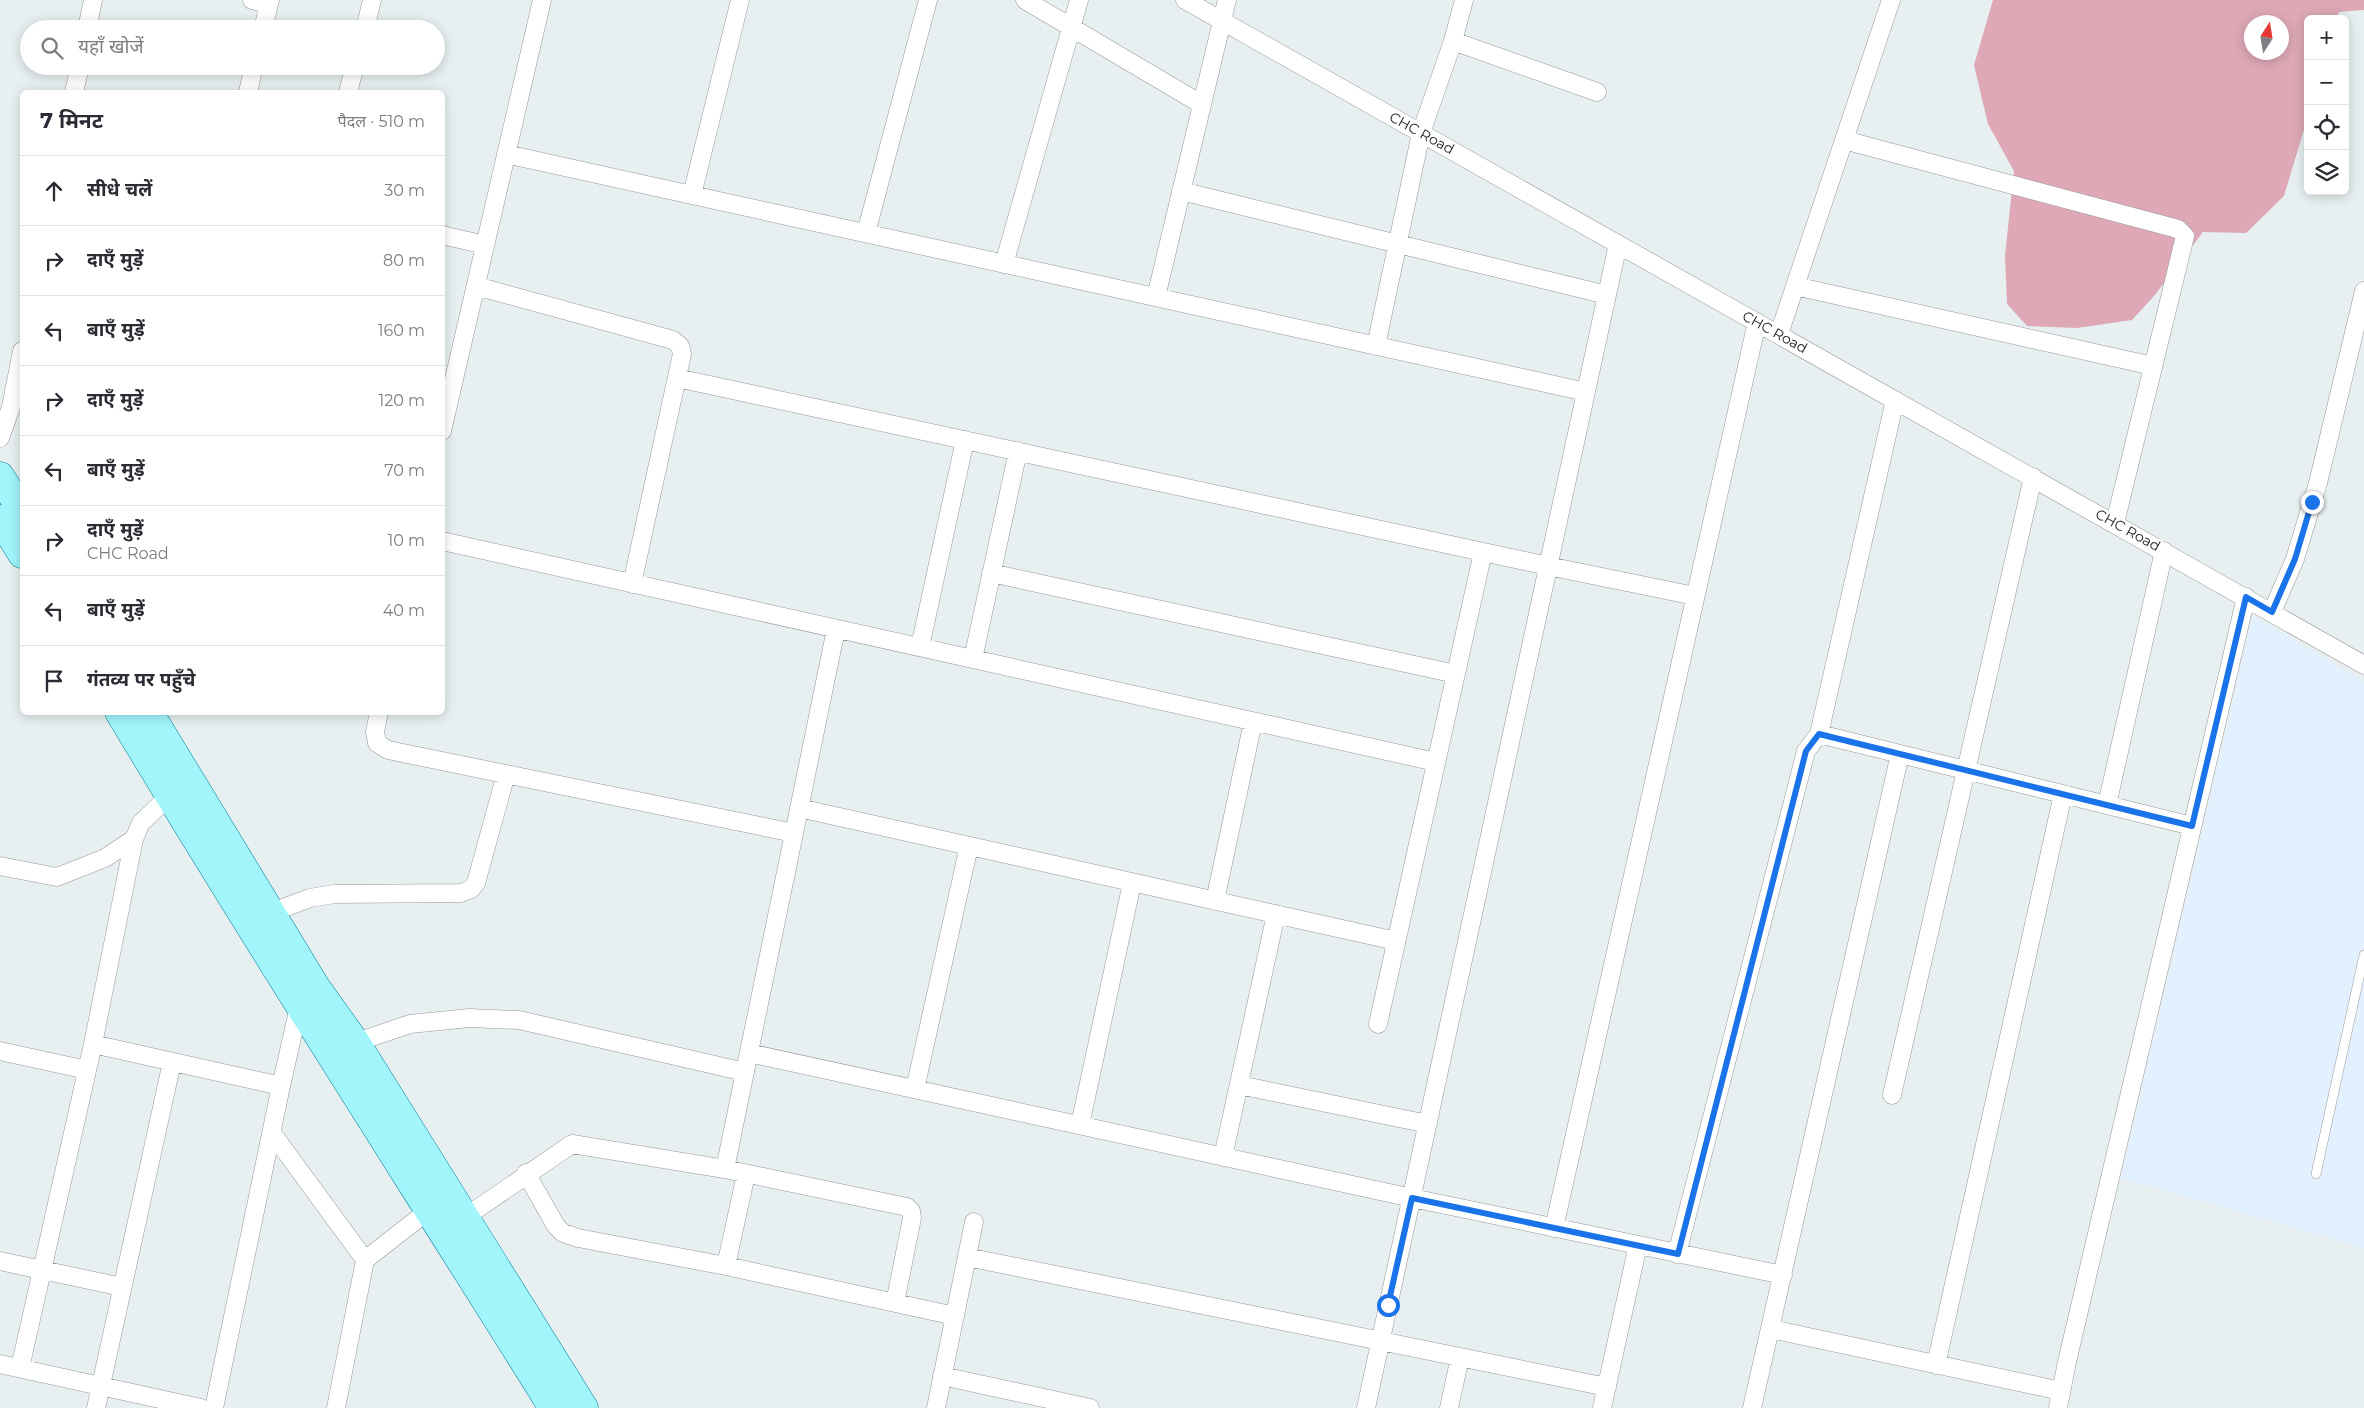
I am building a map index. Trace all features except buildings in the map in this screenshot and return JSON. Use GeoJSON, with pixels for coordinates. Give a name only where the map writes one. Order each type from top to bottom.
{"type":"FeatureCollection","features":[{"type":"Feature","properties":{"kind":"main road"},"geometry":{"type":"LineString","coordinates":[[0,476],[20,508]]}},
{"type":"Feature","properties":{"kind":"main road"},"geometry":{"type":"LineString","coordinates":[[121,715],[328,1052],[445,1220],[584,1408]]}},
{"type":"Feature","properties":{"kind":"main road"},"geometry":{"type":"LineString","coordinates":[[151,715],[316,987],[356,1042],[445,1220],[553,1408]]}},
{"type":"Feature","properties":{"kind":"street"},"geometry":{"type":"LineString","coordinates":[[89,20],[93,0]]}},
{"type":"Feature","properties":{"kind":"street"},"geometry":{"type":"LineString","coordinates":[[367,20],[372,0]]}},
{"type":"Feature","properties":{"kind":"street"},"geometry":{"type":"LineString","coordinates":[[445,418],[542,0]]}},
{"type":"Feature","properties":{"kind":"street"},"geometry":{"type":"LineString","coordinates":[[692,195],[740,0]]}},
{"type":"Feature","properties":{"kind":"street"},"geometry":{"type":"LineString","coordinates":[[866,233],[928,0]]}},
{"type":"Feature","properties":{"kind":"street"},"geometry":{"type":"LineString","coordinates":[[1026,0],[1201,104]]}},
{"type":"Feature","properties":{"kind":"street"},"geometry":{"type":"LineString","coordinates":[[1004,264],[1079,0]]}},
{"type":"Feature","properties":{"kind":"street","name":"CHC Road"},"geometry":{"type":"LineString","coordinates":[[1185,0],[2364,665]]}},
{"type":"Feature","properties":{"kind":"street"},"geometry":{"type":"LineString","coordinates":[[1156,297],[1227,0]]}},
{"type":"Feature","properties":{"kind":"street"},"geometry":{"type":"LineString","coordinates":[[1376,346],[1421,133],[1453,41],[1464,0]]}},
{"type":"Feature","properties":{"kind":"street"},"geometry":{"type":"LineString","coordinates":[[1779,334],[1891,0]]}},
{"type":"Feature","properties":{"kind":"street"},"geometry":{"type":"LineString","coordinates":[[263,20],[264,1]]}},
{"type":"Feature","properties":{"kind":"street"},"geometry":{"type":"LineString","coordinates":[[1453,41],[1597,92]]}},
{"type":"Feature","properties":{"kind":"street"},"geometry":{"type":"LineString","coordinates":[[74,90],[78,75]]}},
{"type":"Feature","properties":{"kind":"street"},"geometry":{"type":"LineString","coordinates":[[248,90],[252,75]]}},
{"type":"Feature","properties":{"kind":"street"},"geometry":{"type":"LineString","coordinates":[[349,90],[353,75]]}},
{"type":"Feature","properties":{"kind":"street"},"geometry":{"type":"LineString","coordinates":[[1844,140],[2178,229],[2183,232],[2185,236],[2115,523]]}},
{"type":"Feature","properties":{"kind":"street"},"geometry":{"type":"LineString","coordinates":[[506,154],[1586,392]]}},
{"type":"Feature","properties":{"kind":"street"},"geometry":{"type":"LineString","coordinates":[[1181,191],[1607,296]]}},
{"type":"Feature","properties":{"kind":"street"},"geometry":{"type":"LineString","coordinates":[[445,236],[485,244]]}},
{"type":"Feature","properties":{"kind":"street"},"geometry":{"type":"LineString","coordinates":[[1366,1408],[1618,244]]}},
{"type":"Feature","properties":{"kind":"street"},"geometry":{"type":"LineString","coordinates":[[476,286],[673,340],[680,346],[682,354],[632,584]]}},
{"type":"Feature","properties":{"kind":"street"},"geometry":{"type":"LineString","coordinates":[[1795,286],[2153,366]]}},
{"type":"Feature","properties":{"kind":"street"},"geometry":{"type":"LineString","coordinates":[[2272,612],[2295,559],[2318,483],[2364,291]]}},
{"type":"Feature","properties":{"kind":"street"},"geometry":{"type":"LineString","coordinates":[[1554,1228],[1757,322]]}},
{"type":"Feature","properties":{"kind":"street"},"geometry":{"type":"LineString","coordinates":[[0,438],[11,407],[20,361]]}},
{"type":"Feature","properties":{"kind":"street"},"geometry":{"type":"LineString","coordinates":[[677,378],[1548,566],[1696,596]]}},
{"type":"Feature","properties":{"kind":"street"},"geometry":{"type":"LineString","coordinates":[[1678,1254],[1806,751],[1819,734],[1895,400]]}},
{"type":"Feature","properties":{"kind":"street"},"geometry":{"type":"LineString","coordinates":[[920,647],[965,440]]}},
{"type":"Feature","properties":{"kind":"street"},"geometry":{"type":"LineString","coordinates":[[973,660],[1018,451]]}},
{"type":"Feature","properties":{"kind":"street"},"geometry":{"type":"LineString","coordinates":[[1892,1095],[2033,477]]}},
{"type":"Feature","properties":{"kind":"street"},"geometry":{"type":"LineString","coordinates":[[445,542],[1436,762]]}},
{"type":"Feature","properties":{"kind":"street"},"geometry":{"type":"LineString","coordinates":[[2107,804],[2164,551]]}},
{"type":"Feature","properties":{"kind":"street"},"geometry":{"type":"LineString","coordinates":[[1378,1024],[1483,552]]}},
{"type":"Feature","properties":{"kind":"street"},"geometry":{"type":"LineString","coordinates":[[991,573],[1456,674]]}},
{"type":"Feature","properties":{"kind":"street"},"geometry":{"type":"LineString","coordinates":[[1771,1330],[1936,1365],[2059,1400],[2246,597]]}},
{"type":"Feature","properties":{"kind":"street"},"geometry":{"type":"LineString","coordinates":[[725,1169],[836,629]]}},
{"type":"Feature","properties":{"kind":"street"},"geometry":{"type":"LineString","coordinates":[[378,715],[374,732],[377,743],[388,750],[794,833]]}},
{"type":"Feature","properties":{"kind":"street"},"geometry":{"type":"LineString","coordinates":[[1215,901],[1253,722]]}},
{"type":"Feature","properties":{"kind":"street"},"geometry":{"type":"LineString","coordinates":[[1819,734],[2192,826]]}},
{"type":"Feature","properties":{"kind":"street"},"geometry":{"type":"LineString","coordinates":[[1752,1408],[1784,1275],[1900,754]]}},
{"type":"Feature","properties":{"kind":"street"},"geometry":{"type":"LineString","coordinates":[[270,913],[310,898],[334,894],[461,893],[471,889],[476,883],[506,774]]}},
{"type":"Feature","properties":{"kind":"street"},"geometry":{"type":"LineString","coordinates":[[1936,1365],[2063,794]]}},
{"type":"Feature","properties":{"kind":"street"},"geometry":{"type":"LineString","coordinates":[[20,1368],[93,1044],[134,839],[141,823],[169,796]]}},
{"type":"Feature","properties":{"kind":"street"},"geometry":{"type":"LineString","coordinates":[[799,808],[1396,941]]}},
{"type":"Feature","properties":{"kind":"street"},"geometry":{"type":"LineString","coordinates":[[0,866],[57,877],[105,858],[134,839]]}},
{"type":"Feature","properties":{"kind":"street"},"geometry":{"type":"LineString","coordinates":[[915,1089],[969,846]]}},
{"type":"Feature","properties":{"kind":"street"},"geometry":{"type":"LineString","coordinates":[[1080,1126],[1132,882]]}},
{"type":"Feature","properties":{"kind":"street"},"geometry":{"type":"LineString","coordinates":[[1223,1157],[1276,914]]}},
{"type":"Feature","properties":{"kind":"street"},"geometry":{"type":"LineString","coordinates":[[214,1408],[299,1007]]}},
{"type":"Feature","properties":{"kind":"street"},"geometry":{"type":"LineString","coordinates":[[328,1052],[410,1024],[470,1018],[519,1020],[745,1072]]}},
{"type":"Feature","properties":{"kind":"street"},"geometry":{"type":"LineString","coordinates":[[93,1044],[281,1086]]}},
{"type":"Feature","properties":{"kind":"street"},"geometry":{"type":"LineString","coordinates":[[0,1051],[87,1070]]}},
{"type":"Feature","properties":{"kind":"street"},"geometry":{"type":"LineString","coordinates":[[749,1053],[1412,1198],[1784,1275]]}},
{"type":"Feature","properties":{"kind":"street"},"geometry":{"type":"LineString","coordinates":[[96,1408],[172,1062]]}},
{"type":"Feature","properties":{"kind":"street"},"geometry":{"type":"LineString","coordinates":[[1239,1085],[1428,1124]]}},
{"type":"Feature","properties":{"kind":"street"},"geometry":{"type":"LineString","coordinates":[[272,1133],[365,1260],[336,1408]]}},
{"type":"Feature","properties":{"kind":"street"},"geometry":{"type":"LineString","coordinates":[[365,1260],[445,1220],[572,1144],[725,1169],[901,1206],[911,1211],[912,1218],[895,1302]]}},
{"type":"Feature","properties":{"kind":"street"},"geometry":{"type":"LineString","coordinates":[[526,1173],[556,1226],[563,1233],[578,1238],[726,1266],[955,1316]]}},
{"type":"Feature","properties":{"kind":"street"},"geometry":{"type":"LineString","coordinates":[[726,1266],[746,1174]]}},
{"type":"Feature","properties":{"kind":"street"},"geometry":{"type":"LineString","coordinates":[[936,1408],[974,1222]]}},
{"type":"Feature","properties":{"kind":"street"},"geometry":{"type":"LineString","coordinates":[[1602,1408],[1638,1245]]}},
{"type":"Feature","properties":{"kind":"street"},"geometry":{"type":"LineString","coordinates":[[967,1257],[1607,1387]]}},
{"type":"Feature","properties":{"kind":"street"},"geometry":{"type":"LineString","coordinates":[[0,1262],[122,1287]]}},
{"type":"Feature","properties":{"kind":"street"},"geometry":{"type":"LineString","coordinates":[[1449,1408],[1460,1357]]}},
{"type":"Feature","properties":{"kind":"street"},"geometry":{"type":"LineString","coordinates":[[0,1364],[201,1408]]}},
{"type":"Feature","properties":{"kind":"street"},"geometry":{"type":"LineString","coordinates":[[942,1376],[1090,1408]]}},
{"type":"Feature","properties":{"kind":"lane"},"geometry":{"type":"LineString","coordinates":[[2316,1174],[2364,955]]}},
{"type":"Feature","properties":{"kind":"shaded area"},"geometry":{"type":"Polygon","coordinates":[[[1993,0],[2364,0],[2364,10],[2339,12],[2338,15],[2304,15],[2304,129],[2284,196],[2246,233],[2203,232],[2154,296],[2132,320],[2077,328],[2027,326],[2007,304],[2005,256],[2014,171],[1988,124],[1974,65],[1993,0]]]}},
{"type":"Feature","properties":{"kind":"shaded area"},"geometry":{"type":"Polygon","coordinates":[[[2253,616],[2364,682],[2364,1248],[2121,1178],[2253,616]]]}},
{"type":"Feature","properties":{"kind":"route"},"geometry":{"type":"LineString","coordinates":[[1388,1305],[1412,1198],[1678,1254],[1806,751],[1819,734],[2192,826],[2246,597],[2272,612],[2295,559],[2312,502]]}}]}
